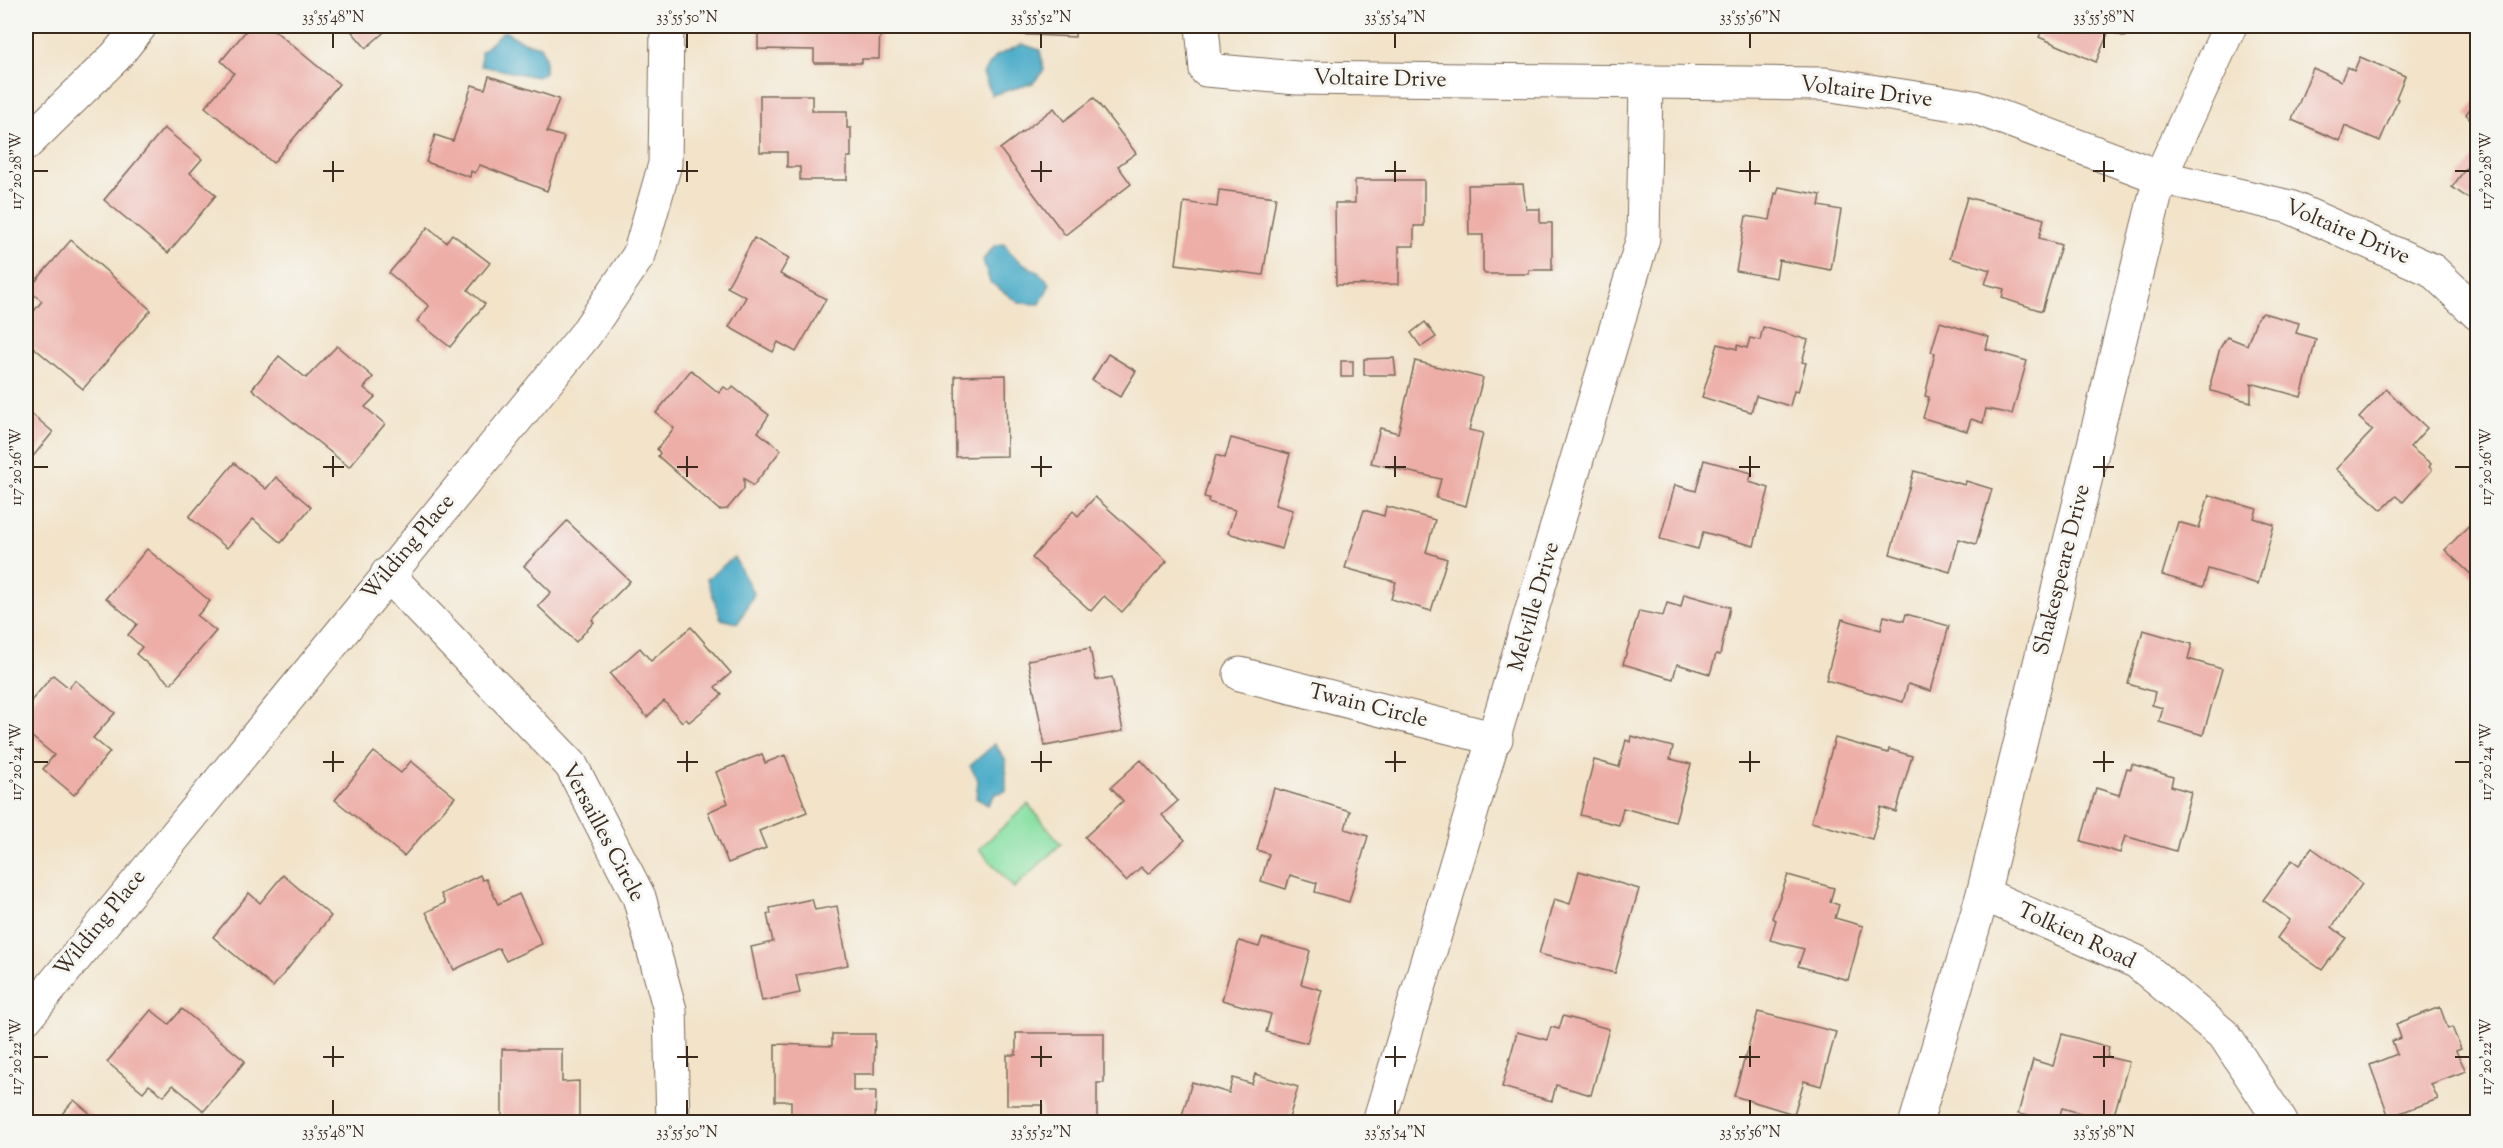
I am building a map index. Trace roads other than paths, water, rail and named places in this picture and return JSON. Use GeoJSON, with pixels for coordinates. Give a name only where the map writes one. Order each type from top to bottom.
{"type":"FeatureCollection","features":[{"type":"Feature","properties":{"kind":"street"},"geometry":{"type":"LineString","coordinates":[[26,144],[116,56],[140,26]]}},
{"type":"Feature","properties":{"kind":"street","name":"Wilding Place"},"geometry":{"type":"LineString","coordinates":[[26,1018],[387,574],[585,335],[639,255],[664,164],[667,26]]}},
{"type":"Feature","properties":{"kind":"street","name":"Voltaire Drive"},"geometry":{"type":"LineString","coordinates":[[1202,26],[1206,70],[1297,78],[1646,84],[1825,84],[1974,107],[2160,177],[2290,207],[2432,270],[2478,314]]}},
{"type":"Feature","properties":{"kind":"street","name":"Shakespeare Drive"},"geometry":{"type":"LineString","coordinates":[[1916,1122],[1983,894],[2160,177],[2230,26]]}},
{"type":"Feature","properties":{"kind":"street","name":"Melville Drive"},"geometry":{"type":"LineString","coordinates":[[1379,1122],[1496,739],[1643,238],[1646,84]]}},
{"type":"Feature","properties":{"kind":"street","name":"Versailles Circle"},"geometry":{"type":"LineString","coordinates":[[387,574],[571,765],[639,897],[670,1010],[673,1122]]}},
{"type":"Feature","properties":{"kind":"street","name":"Twain Circle"},"geometry":{"type":"LineString","coordinates":[[1240,674],[1496,739]]}},
{"type":"Feature","properties":{"kind":"street","name":"Tolkien Road"},"geometry":{"type":"LineString","coordinates":[[1983,894],[2137,962],[2225,1036],[2281,1122]]}},
{"type":"Feature","properties":{"kind":"water"},"geometry":{"type":"Polygon","coordinates":[[[504,31],[523,42],[540,46],[545,57],[545,73],[537,77],[481,66],[481,52],[504,31]]]}},
{"type":"Feature","properties":{"kind":"water"},"geometry":{"type":"Polygon","coordinates":[[[1022,44],[1040,50],[1044,70],[1033,83],[992,95],[983,73],[996,56],[1022,44]]]}},
{"type":"Feature","properties":{"kind":"water"},"geometry":{"type":"Polygon","coordinates":[[[1005,244],[1016,258],[1038,272],[1050,284],[1040,304],[1019,303],[990,282],[983,260],[995,245],[1005,244]]]}},
{"type":"Feature","properties":{"kind":"water"},"geometry":{"type":"Polygon","coordinates":[[[734,557],[754,594],[738,623],[721,619],[707,579],[734,557]]]}},
{"type":"Feature","properties":{"kind":"water"},"geometry":{"type":"Polygon","coordinates":[[[995,744],[1006,761],[1006,791],[995,794],[988,805],[976,798],[978,780],[970,766],[995,744]]]}}]}
